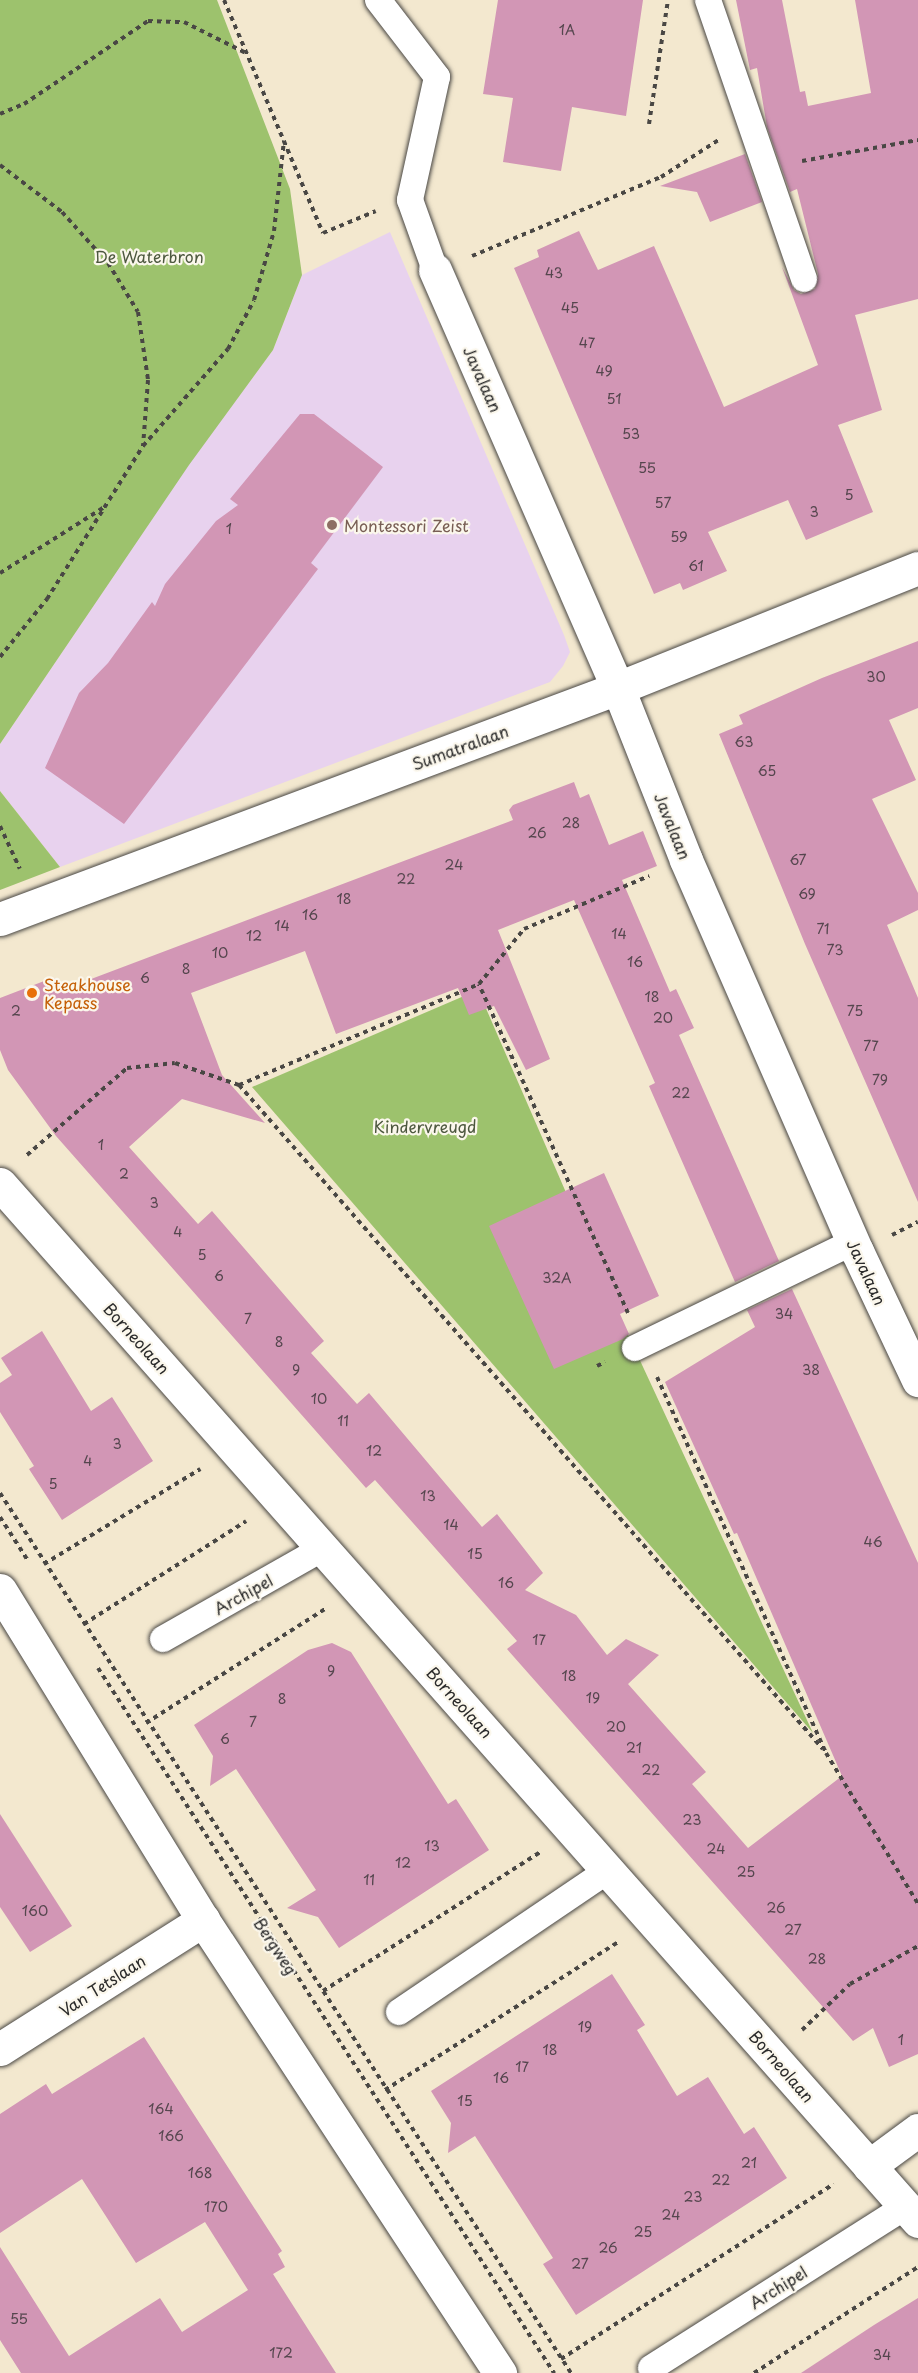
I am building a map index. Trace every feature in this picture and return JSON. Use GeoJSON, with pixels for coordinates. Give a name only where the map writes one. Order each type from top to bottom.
{"type":"FeatureCollection","features":[{"type":"Feature","properties":{"kind":"street","name":"Javalaan"},"geometry":{"type":"LineString","coordinates":[[435,270],[618,688],[686,860],[853,1242],[918,1380]]}},
{"type":"Feature","properties":{"kind":"street","name":"Sumatralaan"},"geometry":{"type":"LineString","coordinates":[[0,919],[618,688],[918,568]]}},
{"type":"Feature","properties":{"kind":"street","name":"Borneolaan"},"geometry":{"type":"LineString","coordinates":[[9,1172],[323,1548],[773,2056],[856,2172],[912,2214]]}},
{"type":"Feature","properties":{"kind":"street"},"geometry":{"type":"LineString","coordinates":[[0,1590],[203,1920],[500,2373]]}},
{"type":"Feature","properties":{"kind":"street","name":"Van Tetslaan"},"geometry":{"type":"LineString","coordinates":[[0,2049],[203,1920]]}},
{"type":"Feature","properties":{"kind":"street"},"geometry":{"type":"LineString","coordinates":[[856,2172],[918,2130]]}},
{"type":"Feature","properties":{"kind":"lane"},"geometry":{"type":"LineString","coordinates":[[378,0],[437,77],[410,200],[435,270]]}},
{"type":"Feature","properties":{"kind":"lane"},"geometry":{"type":"LineString","coordinates":[[708,0],[804,279]]}},
{"type":"Feature","properties":{"kind":"lane"},"geometry":{"type":"LineString","coordinates":[[639,1346],[853,1242]]}},
{"type":"Feature","properties":{"kind":"lane","name":"Archipel"},"geometry":{"type":"LineString","coordinates":[[163,1639],[323,1548]]}},
{"type":"Feature","properties":{"kind":"lane"},"geometry":{"type":"LineString","coordinates":[[399,2012],[609,1869]]}},
{"type":"Feature","properties":{"kind":"lane","name":"Archipel"},"geometry":{"type":"LineString","coordinates":[[651,2368],[912,2214]]}},
{"type":"Feature","properties":{"kind":"path"},"geometry":{"type":"LineString","coordinates":[[224,0],[323,233],[410,200]]}},
{"type":"Feature","properties":{"kind":"path"},"geometry":{"type":"LineString","coordinates":[[649,124],[668,0]]}},
{"type":"Feature","properties":{"kind":"path"},"geometry":{"type":"LineString","coordinates":[[0,114],[24,104],[148,21],[184,22],[247,54]]}},
{"type":"Feature","properties":{"kind":"path"},"geometry":{"type":"LineString","coordinates":[[435,270],[661,177],[749,120]]}},
{"type":"Feature","properties":{"kind":"path"},"geometry":{"type":"LineString","coordinates":[[766,168],[918,140]]}},
{"type":"Feature","properties":{"kind":"path"},"geometry":{"type":"LineString","coordinates":[[0,657],[47,599],[143,446],[228,349],[254,300],[273,231],[284,141]]}},
{"type":"Feature","properties":{"kind":"path"},"geometry":{"type":"LineString","coordinates":[[0,165],[62,212],[108,263],[138,312],[148,380],[143,446]]}},
{"type":"Feature","properties":{"kind":"path"},"geometry":{"type":"LineString","coordinates":[[0,573],[103,508]]}},
{"type":"Feature","properties":{"kind":"path"},"geometry":{"type":"LineString","coordinates":[[0,826],[37,904]]}},
{"type":"Feature","properties":{"kind":"path"},"geometry":{"type":"LineString","coordinates":[[239,1085],[479,984],[524,929],[686,860]]}},
{"type":"Feature","properties":{"kind":"path"},"geometry":{"type":"LineString","coordinates":[[479,984],[639,1346],[826,1753],[918,1904]]}},
{"type":"Feature","properties":{"kind":"path"},"geometry":{"type":"LineString","coordinates":[[9,1172],[128,1068],[175,1063],[239,1085],[826,1753]]}},
{"type":"Feature","properties":{"kind":"path"},"geometry":{"type":"LineString","coordinates":[[45,1563],[210,1462]]}},
{"type":"Feature","properties":{"kind":"path"},"geometry":{"type":"LineString","coordinates":[[0,1493],[146,1723],[571,2373]]}},
{"type":"Feature","properties":{"kind":"path"},"geometry":{"type":"LineString","coordinates":[[0,1517],[32,1566]]}},
{"type":"Feature","properties":{"kind":"path"},"geometry":{"type":"LineString","coordinates":[[84,1624],[252,1518]]}},
{"type":"Feature","properties":{"kind":"path"},"geometry":{"type":"LineString","coordinates":[[146,1723],[330,1605]]}},
{"type":"Feature","properties":{"kind":"path","name":"Bergweg"},"geometry":{"type":"LineString","coordinates":[[95,1663],[554,2373]]}},
{"type":"Feature","properties":{"kind":"path"},"geometry":{"type":"LineString","coordinates":[[323,1991],[545,1849]]}},
{"type":"Feature","properties":{"kind":"path"},"geometry":{"type":"LineString","coordinates":[[385,2090],[629,1935]]}},
{"type":"Feature","properties":{"kind":"path"},"geometry":{"type":"LineString","coordinates":[[773,2056],[850,1984],[918,1946]]}},
{"type":"Feature","properties":{"kind":"path"},"geometry":{"type":"LineString","coordinates":[[561,2359],[856,2172]]}},
{"type":"Feature","properties":{"kind":"path"},"geometry":{"type":"LineString","coordinates":[[754,2373],[918,2267]]}},
{"type":"Feature","properties":{"kind":"shaded area","name":"Montessori Zeist"},"geometry":{"type":"Polygon","coordinates":[[[390,232],[564,635],[570,652],[563,666],[550,682],[60,867],[0,791],[0,744],[189,464],[273,350],[302,275],[390,232]]]}},
{"type":"Feature","properties":{"kind":"green space","name":"De Waterbron"},"geometry":{"type":"Polygon","coordinates":[[[0,0],[217,0],[290,189],[302,275],[273,350],[189,465],[0,744],[0,0]]]}},
{"type":"Feature","properties":{"kind":"green space"},"geometry":{"type":"Polygon","coordinates":[[[0,791],[60,867],[0,890],[0,791]]]}},
{"type":"Feature","properties":{"kind":"green space","name":"Kindervreugd"},"geometry":{"type":"Polygon","coordinates":[[[478,990],[624,1326],[813,1733],[252,1087],[478,990]]]}},
{"type":"Feature","properties":{"kind":"building"},"geometry":{"type":"Polygon","coordinates":[[[498,0],[643,0],[626,116],[572,107],[561,171],[503,162],[513,98],[483,94],[498,0]]]}},
{"type":"Feature","properties":{"kind":"building"},"geometry":{"type":"Polygon","coordinates":[[[736,0],[782,0],[800,92],[805,91],[808,106],[871,93],[855,0],[918,0],[918,299],[855,315],[882,410],[838,425],[873,512],[806,540],[788,500],[708,532],[727,571],[683,590],[680,583],[654,594],[514,268],[539,257],[537,250],[579,231],[598,270],[654,246],[724,407],[818,365],[782,267],[794,290],[801,294],[815,289],[818,274],[797,189],[790,192],[767,127],[757,68],[750,70],[736,0]]]}},
{"type":"Feature","properties":{"kind":"building"},"geometry":{"type":"Polygon","coordinates":[[[745,154],[762,202],[710,222],[697,192],[660,186],[745,154]]]}},
{"type":"Feature","properties":{"kind":"building"},"geometry":{"type":"Polygon","coordinates":[[[300,414],[314,414],[383,467],[311,563],[318,569],[124,824],[45,768],[79,693],[108,663],[152,602],[155,606],[165,584],[216,521],[238,505],[230,499],[300,414]]]}},
{"type":"Feature","properties":{"kind":"building"},"geometry":{"type":"Polygon","coordinates":[[[918,641],[918,708],[889,720],[916,780],[872,799],[918,893],[918,910],[887,925],[918,998],[918,1202],[805,944],[719,734],[743,724],[739,715],[822,678],[918,641]]]}},
{"type":"Feature","properties":{"kind":"building"},"geometry":{"type":"Polygon","coordinates":[[[574,782],[580,798],[589,794],[609,845],[643,831],[657,866],[622,880],[670,992],[676,989],[694,1028],[679,1035],[779,1261],[735,1282],[649,1086],[655,1083],[574,900],[498,930],[550,1059],[526,1070],[494,1006],[469,1015],[458,988],[336,1034],[305,951],[191,993],[222,1075],[265,1123],[182,1099],[129,1147],[198,1224],[212,1211],[324,1341],[311,1353],[357,1404],[369,1393],[482,1527],[497,1514],[543,1573],[525,1590],[576,1615],[607,1655],[626,1639],[659,1655],[628,1684],[706,1772],[692,1784],[748,1848],[842,1776],[737,1533],[734,1534],[665,1382],[755,1327],[747,1310],[792,1289],[918,1563],[918,2054],[889,2067],[873,2028],[853,2041],[507,1649],[517,1641],[375,1480],[366,1488],[56,1136],[8,1070],[0,1050],[0,998],[52,978],[58,979],[62,990],[513,820],[509,810],[513,805],[574,782]]]}},
{"type":"Feature","properties":{"kind":"building"},"geometry":{"type":"Polygon","coordinates":[[[604,1173],[659,1296],[620,1314],[629,1334],[623,1339],[554,1369],[489,1226],[604,1173]]]}},
{"type":"Feature","properties":{"kind":"building"},"geometry":{"type":"Polygon","coordinates":[[[42,1331],[91,1411],[112,1397],[153,1461],[62,1520],[29,1469],[34,1466],[0,1412],[0,1383],[12,1375],[1,1358],[42,1331]]]}},
{"type":"Feature","properties":{"kind":"building"},"geometry":{"type":"Polygon","coordinates":[[[332,1643],[351,1652],[448,1804],[456,1799],[489,1850],[339,1948],[318,1917],[287,1908],[316,1890],[236,1769],[210,1786],[213,1756],[194,1725],[308,1650],[332,1643]]]}},
{"type":"Feature","properties":{"kind":"building"},"geometry":{"type":"Polygon","coordinates":[[[0,1814],[72,1926],[30,1952],[0,1907],[0,1814]]]}},
{"type":"Feature","properties":{"kind":"building"},"geometry":{"type":"Polygon","coordinates":[[[612,1974],[645,2025],[637,2030],[677,2096],[708,2077],[744,2134],[754,2127],[787,2178],[576,2315],[543,2264],[553,2258],[475,2136],[448,2153],[451,2123],[431,2091],[612,1974]]]}},
{"type":"Feature","properties":{"kind":"building"},"geometry":{"type":"Polygon","coordinates":[[[144,2037],[282,2251],[278,2254],[285,2267],[273,2274],[336,2373],[21,2373],[0,2340],[0,2247],[69,2356],[160,2298],[182,2332],[248,2290],[205,2222],[136,2263],[82,2179],[0,2233],[0,2114],[46,2084],[52,2094],[144,2037]]]}},
{"type":"Feature","properties":{"kind":"building"},"geometry":{"type":"Polygon","coordinates":[[[918,2298],[918,2373],[801,2373],[874,2325],[918,2298]]]}},
{"type":"Feature","properties":{"kind":"place","name":"Montessori Zeist"},"geometry":{"type":"Point","coordinates":[332,525]}},
{"type":"Feature","properties":{"kind":"place","name":"Steakhouse Kepass"},"geometry":{"type":"Point","coordinates":[32,993]}}]}
